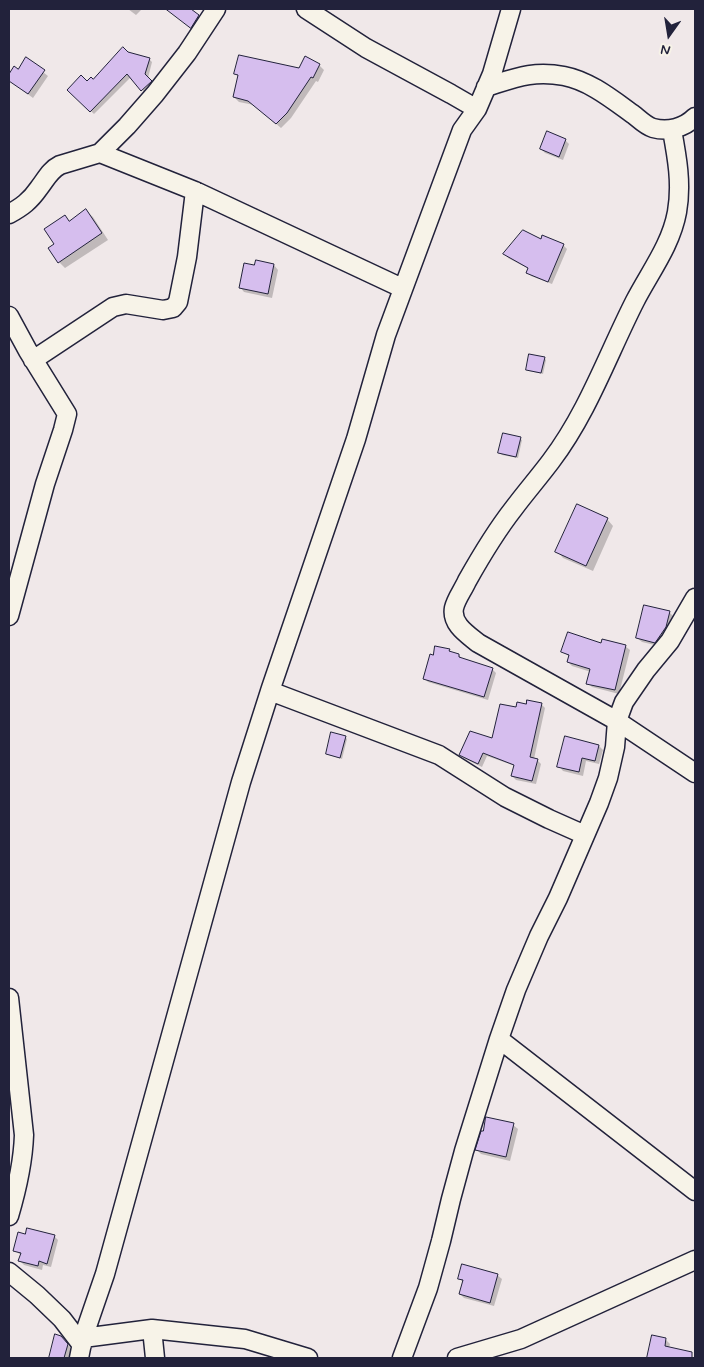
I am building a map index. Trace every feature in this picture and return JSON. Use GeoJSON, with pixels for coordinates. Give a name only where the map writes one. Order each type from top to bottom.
{"type":"FeatureCollection","features":[{"type":"Feature","properties":{"kind":"street"},"geometry":{"type":"LineString","coordinates":[[9,214],[23,206],[54,168],[100,153],[155,94],[187,53],[216,9]]}},
{"type":"Feature","properties":{"kind":"street"},"geometry":{"type":"LineString","coordinates":[[306,9],[366,48],[476,109]]}},
{"type":"Feature","properties":{"kind":"street"},"geometry":{"type":"LineString","coordinates":[[81,1347],[104,1274],[241,782],[270,691],[356,439],[386,335],[402,288],[462,130],[476,109],[492,74],[511,9]]}},
{"type":"Feature","properties":{"kind":"street"},"geometry":{"type":"LineString","coordinates":[[486,87],[523,75],[544,73],[565,76],[593,87],[652,128],[672,130],[689,123],[695,117]]}},
{"type":"Feature","properties":{"kind":"street"},"geometry":{"type":"LineString","coordinates":[[672,130],[678,162],[680,192],[677,214],[670,236],[661,256],[635,301],[598,381],[571,430],[553,458],[493,537],[454,606],[453,617],[458,626],[478,642],[617,721],[695,772]]}},
{"type":"Feature","properties":{"kind":"street"},"geometry":{"type":"LineString","coordinates":[[100,153],[195,191],[402,288]]}},
{"type":"Feature","properties":{"kind":"street"},"geometry":{"type":"LineString","coordinates":[[34,360],[113,307],[126,304],[163,310],[173,308],[178,302],[187,257],[195,191]]}},
{"type":"Feature","properties":{"kind":"street"},"geometry":{"type":"LineString","coordinates":[[9,316],[67,414],[45,484],[9,616]]}},
{"type":"Feature","properties":{"kind":"street"},"geometry":{"type":"LineString","coordinates":[[402,1358],[428,1288],[464,1151],[499,1039],[516,990],[599,803],[608,778],[615,747],[617,721],[624,702],[670,640],[695,598]]}},
{"type":"Feature","properties":{"kind":"street"},"geometry":{"type":"LineString","coordinates":[[270,691],[440,756],[505,797],[585,835]]}},
{"type":"Feature","properties":{"kind":"street"},"geometry":{"type":"LineString","coordinates":[[9,998],[24,1135],[24,1154],[21,1174],[9,1216]]}},
{"type":"Feature","properties":{"kind":"street"},"geometry":{"type":"LineString","coordinates":[[499,1039],[695,1191]]}},
{"type":"Feature","properties":{"kind":"street"},"geometry":{"type":"LineString","coordinates":[[458,1358],[521,1339],[695,1260]]}},
{"type":"Feature","properties":{"kind":"street"},"geometry":{"type":"LineString","coordinates":[[9,1272],[37,1294],[62,1319],[81,1347]]}},
{"type":"Feature","properties":{"kind":"street"},"geometry":{"type":"LineString","coordinates":[[81,1347],[152,1329],[245,1339],[308,1358]]}},
{"type":"Feature","properties":{"kind":"street"},"geometry":{"type":"LineString","coordinates":[[152,1329],[155,1358]]}},
{"type":"Feature","properties":{"kind":"building"},"geometry":{"type":"Polygon","coordinates":[[[166,9],[191,9],[199,15],[191,28],[166,9]]]}},
{"type":"Feature","properties":{"kind":"building"},"geometry":{"type":"Polygon","coordinates":[[[123,47],[128,52],[150,58],[145,74],[152,81],[141,91],[127,74],[90,112],[67,90],[81,75],[87,81],[91,77],[93,79],[123,47]]]}},
{"type":"Feature","properties":{"kind":"building"},"geometry":{"type":"Polygon","coordinates":[[[239,55],[299,68],[305,56],[320,64],[313,78],[311,77],[287,113],[276,124],[248,101],[233,97],[238,75],[234,74],[239,55]]]}},
{"type":"Feature","properties":{"kind":"building"},"geometry":{"type":"Polygon","coordinates":[[[26,57],[45,70],[28,94],[9,81],[9,74],[14,66],[18,69],[26,57]]]}},
{"type":"Feature","properties":{"kind":"building"},"geometry":{"type":"Polygon","coordinates":[[[547,131],[566,139],[559,157],[540,149],[547,131]]]}},
{"type":"Feature","properties":{"kind":"building"},"geometry":{"type":"Polygon","coordinates":[[[86,209],[102,233],[58,263],[48,248],[54,244],[44,229],[65,215],[69,221],[86,209]]]}},
{"type":"Feature","properties":{"kind":"building"},"geometry":{"type":"Polygon","coordinates":[[[523,230],[541,239],[542,235],[564,244],[548,282],[526,273],[528,268],[503,254],[523,230]]]}},
{"type":"Feature","properties":{"kind":"building"},"geometry":{"type":"Polygon","coordinates":[[[256,260],[274,264],[268,294],[239,288],[244,263],[254,265],[256,260]]]}},
{"type":"Feature","properties":{"kind":"building"},"geometry":{"type":"Polygon","coordinates":[[[529,354],[545,357],[541,373],[526,370],[529,354]]]}},
{"type":"Feature","properties":{"kind":"building"},"geometry":{"type":"Polygon","coordinates":[[[503,433],[521,437],[516,457],[498,453],[503,433]]]}},
{"type":"Feature","properties":{"kind":"building"},"geometry":{"type":"Polygon","coordinates":[[[577,504],[608,518],[586,566],[555,552],[577,504]]]}},
{"type":"Feature","properties":{"kind":"building"},"geometry":{"type":"Polygon","coordinates":[[[644,605],[670,611],[666,627],[655,643],[636,638],[644,605]]]}},
{"type":"Feature","properties":{"kind":"building"},"geometry":{"type":"Polygon","coordinates":[[[568,632],[601,643],[602,639],[626,645],[615,690],[586,684],[590,669],[567,662],[569,655],[561,652],[568,632]]]}},
{"type":"Feature","properties":{"kind":"building"},"geometry":{"type":"Polygon","coordinates":[[[435,646],[450,649],[449,651],[459,654],[459,657],[493,668],[484,697],[423,679],[430,654],[433,655],[435,646]]]}},
{"type":"Feature","properties":{"kind":"building"},"geometry":{"type":"Polygon","coordinates":[[[527,700],[542,703],[530,757],[538,759],[532,781],[511,776],[514,765],[483,753],[478,764],[459,755],[470,731],[492,738],[500,704],[516,707],[517,702],[526,704],[527,700]]]}},
{"type":"Feature","properties":{"kind":"building"},"geometry":{"type":"Polygon","coordinates":[[[331,732],[346,736],[340,758],[326,754],[331,732]]]}},
{"type":"Feature","properties":{"kind":"building"},"geometry":{"type":"Polygon","coordinates":[[[565,736],[599,745],[595,761],[582,758],[579,772],[557,767],[565,736]]]}},
{"type":"Feature","properties":{"kind":"building"},"geometry":{"type":"Polygon","coordinates":[[[486,1117],[514,1123],[506,1157],[475,1150],[481,1131],[483,1131],[486,1117]]]}},
{"type":"Feature","properties":{"kind":"building"},"geometry":{"type":"Polygon","coordinates":[[[27,1228],[55,1235],[47,1264],[39,1261],[38,1266],[18,1261],[21,1253],[13,1251],[18,1232],[25,1234],[27,1228]]]}},
{"type":"Feature","properties":{"kind":"building"},"geometry":{"type":"Polygon","coordinates":[[[462,1264],[498,1274],[490,1303],[459,1294],[463,1280],[458,1279],[462,1264]]]}},
{"type":"Feature","properties":{"kind":"building"},"geometry":{"type":"Polygon","coordinates":[[[55,1334],[61,1336],[68,1344],[64,1358],[49,1358],[55,1334]]]}},
{"type":"Feature","properties":{"kind":"building"},"geometry":{"type":"Polygon","coordinates":[[[652,1335],[666,1338],[665,1346],[692,1352],[692,1358],[647,1358],[652,1335]]]}}]}
